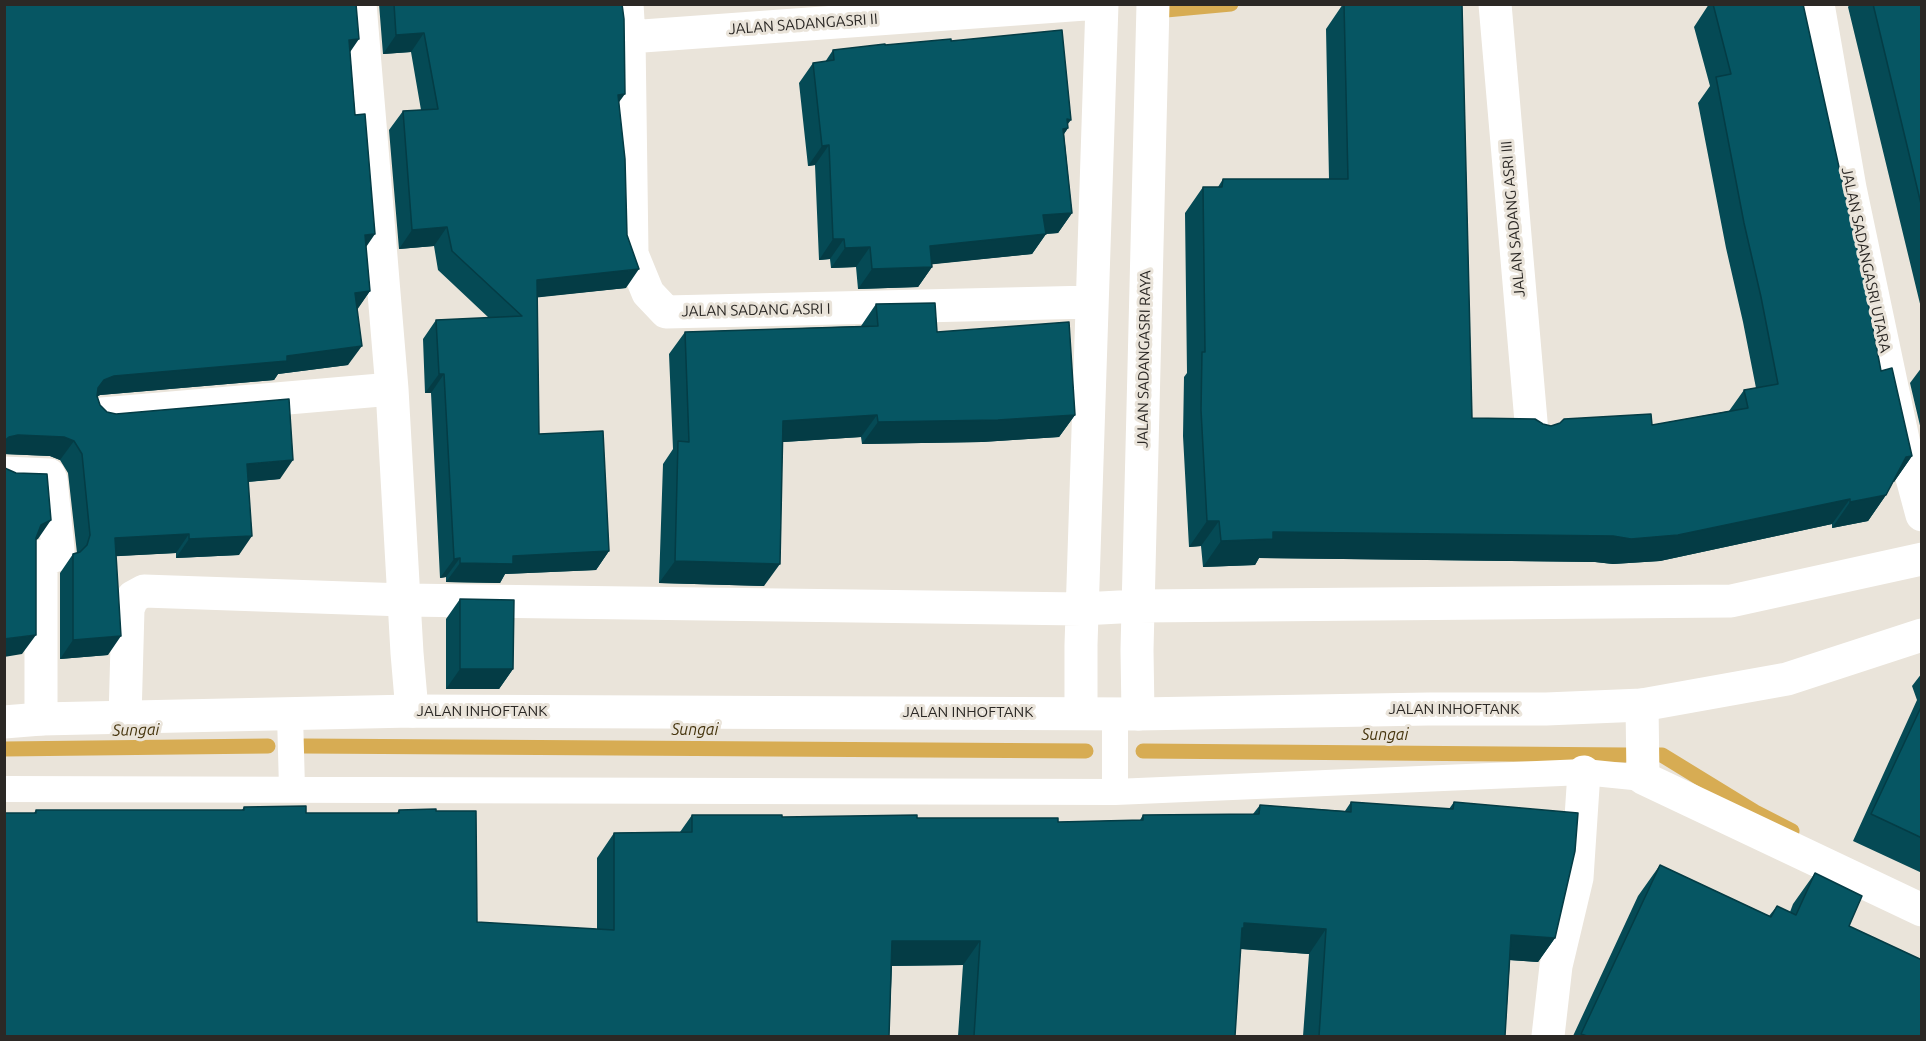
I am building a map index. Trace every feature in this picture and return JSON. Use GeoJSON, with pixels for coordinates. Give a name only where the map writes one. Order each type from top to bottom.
{"type":"FeatureCollection","features":[{"type":"Feature","properties":{"kind":"street"},"geometry":{"type":"LineString","coordinates":[[360,4],[392,389],[412,711]]}},
{"type":"Feature","properties":{"kind":"street","name":"JALAN SADANG ASRI I"},"geometry":{"type":"LineString","coordinates":[[627,4],[632,254],[648,293],[666,312],[1092,302]]}},
{"type":"Feature","properties":{"kind":"street","name":"JALAN SADANGASRI II"},"geometry":{"type":"LineString","coordinates":[[629,37],[1085,4]]}},
{"type":"Feature","properties":{"kind":"street"},"geometry":{"type":"LineString","coordinates":[[1081,713],[1082,609],[1102,4]]}},
{"type":"Feature","properties":{"kind":"street","name":"JALAN SADANGASRI RAYA"},"geometry":{"type":"LineString","coordinates":[[1126,714],[1138,606],[1153,4]]}},
{"type":"Feature","properties":{"kind":"street","name":"JALAN SADANG ASRI III"},"geometry":{"type":"LineString","coordinates":[[1495,4],[1532,433]]}},
{"type":"Feature","properties":{"kind":"street","name":"JALAN SADANGASRI UTARA"},"geometry":{"type":"LineString","coordinates":[[1818,4],[1850,189],[1908,464],[1922,515]]}},
{"type":"Feature","properties":{"kind":"street"},"geometry":{"type":"LineString","coordinates":[[102,414],[392,389]]}},
{"type":"Feature","properties":{"kind":"street"},"geometry":{"type":"LineString","coordinates":[[4,472],[49,475],[51,480],[58,554],[41,557],[41,720]]}},
{"type":"Feature","properties":{"kind":"street"},"geometry":{"type":"LineString","coordinates":[[125,718],[128,609],[133,597],[144,591],[404,600],[1082,609],[1138,606],[1731,601],[1922,559]]}},
{"type":"Feature","properties":{"kind":"street","name":"JALAN INHOFTANK"},"geometry":{"type":"LineString","coordinates":[[4,722],[412,711],[1126,714],[1428,708],[1546,710],[1642,705],[1787,679],[1922,635]]}},
{"type":"Feature","properties":{"kind":"street"},"geometry":{"type":"LineString","coordinates":[[1642,705],[1642,778],[1922,910]]}},
{"type":"Feature","properties":{"kind":"street"},"geometry":{"type":"LineString","coordinates":[[1548,1036],[1556,966],[1577,878],[1584,772]]}},
{"type":"Feature","properties":{"kind":"lane","name":"JALAN SADANGASRI RAYA"},"geometry":{"type":"LineString","coordinates":[[1115,792],[1126,714]]}},
{"type":"Feature","properties":{"kind":"lane"},"geometry":{"type":"LineString","coordinates":[[290,715],[292,789]]}},
{"type":"Feature","properties":{"kind":"lane"},"geometry":{"type":"LineString","coordinates":[[4,789],[1115,792],[1584,772],[1642,778]]}},
{"type":"Feature","properties":{"kind":"building"},"geometry":{"type":"Polygon","coordinates":[[[4,4],[356,4],[359,39],[349,40],[355,115],[365,114],[375,234],[365,235],[370,291],[355,293],[362,346],[287,356],[287,361],[114,376],[104,380],[98,388],[97,396],[100,405],[107,412],[116,414],[289,399],[293,460],[247,464],[252,536],[189,539],[189,534],[115,538],[121,636],[73,640],[73,554],[80,552],[87,545],[90,535],[82,454],[74,441],[64,437],[18,435],[4,441],[4,4]]]}},
{"type":"Feature","properties":{"kind":"building"},"geometry":{"type":"Polygon","coordinates":[[[394,4],[622,4],[625,94],[618,95],[625,159],[627,235],[639,269],[537,280],[539,434],[603,431],[609,551],[513,556],[513,564],[460,563],[460,558],[454,559],[444,374],[439,374],[436,320],[522,316],[452,251],[447,227],[412,230],[403,111],[438,109],[424,33],[396,35],[394,4]]]}},
{"type":"Feature","properties":{"kind":"building"},"geometry":{"type":"Polygon","coordinates":[[[1344,4],[1462,4],[1472,418],[1535,419],[1551,426],[1564,419],[1651,414],[1652,425],[1748,408],[1744,390],[1778,384],[1716,77],[1731,74],[1713,4],[1803,4],[1863,276],[1881,371],[1892,368],[1912,456],[1906,457],[1886,495],[1850,502],[1850,499],[1678,535],[1631,539],[1613,536],[1273,532],[1273,539],[1221,541],[1219,521],[1207,521],[1201,410],[1202,352],[1205,352],[1203,187],[1222,187],[1223,179],[1348,179],[1344,4]]]}},
{"type":"Feature","properties":{"kind":"building"},"geometry":{"type":"Polygon","coordinates":[[[1873,4],[1922,4],[1922,208],[1873,4]]]}},
{"type":"Feature","properties":{"kind":"building"},"geometry":{"type":"Polygon","coordinates":[[[1062,30],[1071,120],[1067,119],[1068,128],[1063,129],[1072,213],[1043,215],[1046,234],[930,246],[932,267],[872,269],[870,247],[845,248],[844,239],[833,239],[829,145],[822,146],[813,63],[834,60],[833,50],[1062,30]]]}},
{"type":"Feature","properties":{"kind":"building"},"geometry":{"type":"Polygon","coordinates":[[[935,303],[937,332],[1069,322],[1075,415],[998,420],[878,422],[877,415],[783,421],[780,564],[675,561],[678,441],[689,442],[685,332],[878,326],[876,304],[935,303]]]}},
{"type":"Feature","properties":{"kind":"building"},"geometry":{"type":"Polygon","coordinates":[[[4,467],[16,473],[47,474],[51,520],[41,525],[36,538],[36,635],[4,639],[4,467]]]}},
{"type":"Feature","properties":{"kind":"building"},"geometry":{"type":"Polygon","coordinates":[[[460,599],[514,600],[513,669],[460,669],[460,599]]]}},
{"type":"Feature","properties":{"kind":"building"},"geometry":{"type":"Polygon","coordinates":[[[1922,705],[1922,838],[1871,814],[1922,705]]]}},
{"type":"Feature","properties":{"kind":"building"},"geometry":{"type":"Polygon","coordinates":[[[1351,802],[1453,809],[1454,802],[1578,813],[1575,851],[1555,938],[1511,935],[1505,1036],[1319,1036],[1326,929],[1244,923],[1235,1036],[974,1036],[980,941],[892,941],[889,1036],[4,1036],[4,813],[36,813],[36,810],[244,810],[244,807],[306,806],[306,813],[399,813],[399,810],[436,809],[436,811],[476,811],[477,922],[614,930],[614,833],[692,832],[692,815],[782,815],[782,817],[917,815],[917,818],[1058,818],[1058,822],[1143,820],[1143,815],[1259,814],[1260,805],[1351,812],[1351,802]]]}},
{"type":"Feature","properties":{"kind":"building"},"geometry":{"type":"Polygon","coordinates":[[[1660,865],[1771,917],[1777,906],[1796,915],[1815,873],[1862,896],[1849,926],[1922,960],[1922,1036],[1587,1036],[1581,1034],[1660,865]]]}},
{"type":"Feature","properties":{"kind":"waterway"},"geometry":{"type":"LineString","coordinates":[[1166,10],[1231,4]]}},
{"type":"Feature","properties":{"kind":"waterway","name":"Sungai"},"geometry":{"type":"LineString","coordinates":[[4,749],[268,746]]}},
{"type":"Feature","properties":{"kind":"waterway","name":"Sungai"},"geometry":{"type":"LineString","coordinates":[[304,746],[1086,751]]}},
{"type":"Feature","properties":{"kind":"waterway","name":"Sungai"},"geometry":{"type":"LineString","coordinates":[[1143,751],[1626,755]]}},
{"type":"Feature","properties":{"kind":"waterway"},"geometry":{"type":"LineString","coordinates":[[1650,755],[1662,755],[1755,812],[1792,831]]}}]}
